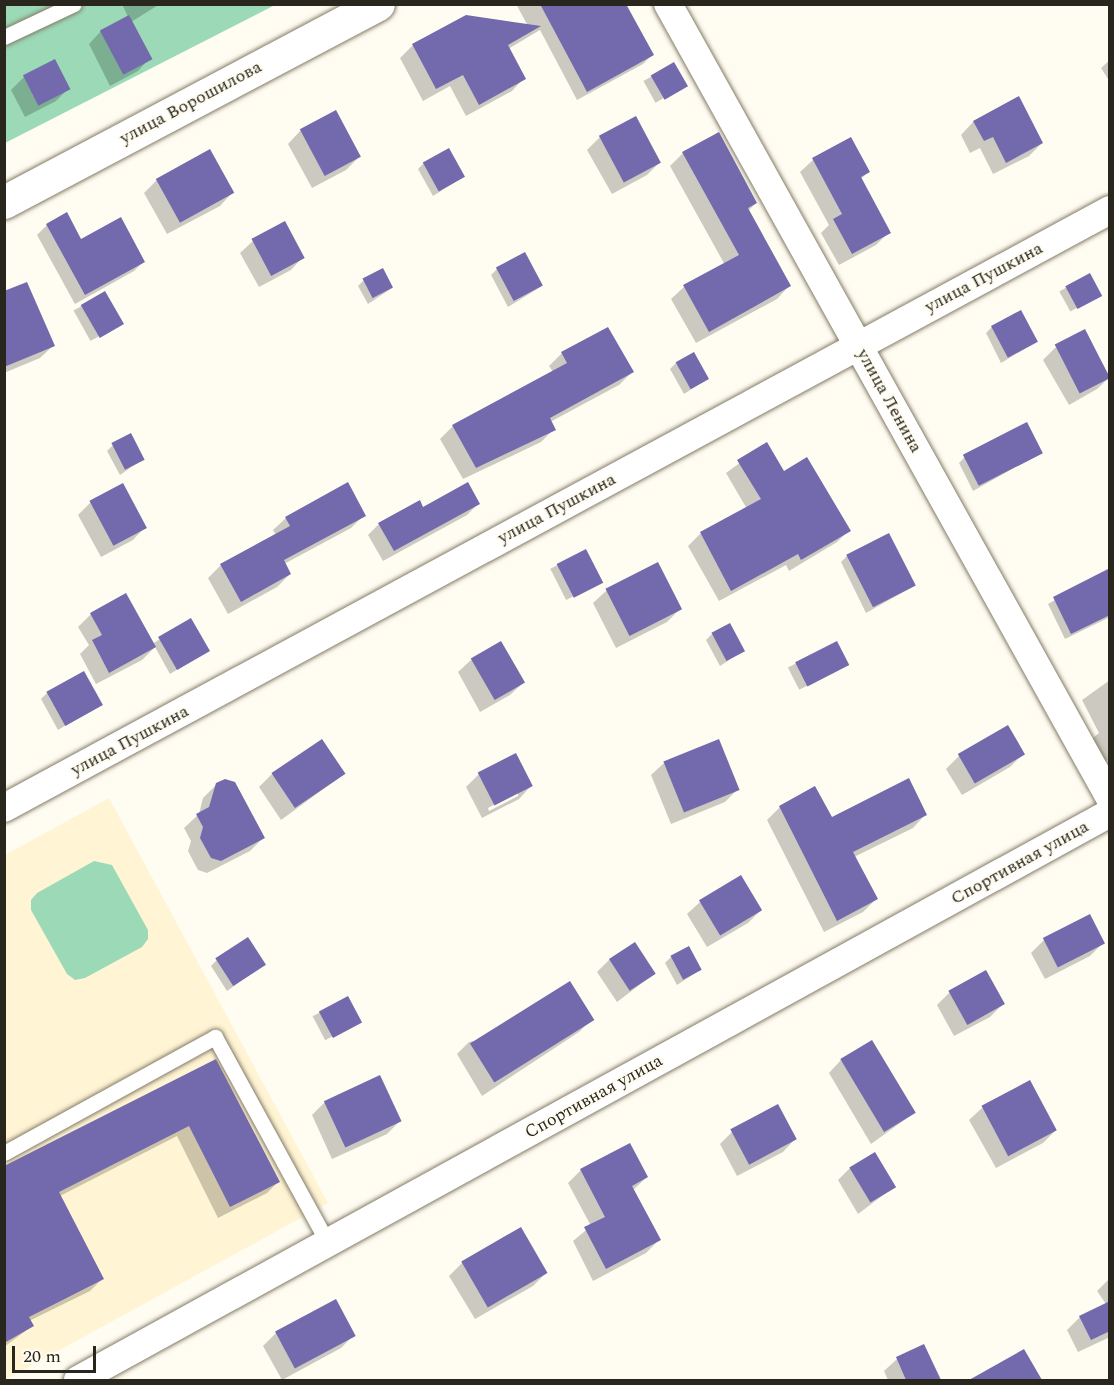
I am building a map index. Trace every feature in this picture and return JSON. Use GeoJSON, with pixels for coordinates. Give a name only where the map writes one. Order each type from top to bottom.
{"type":"FeatureCollection","features":[{"type":"Feature","properties":{"kind":"street","name":"улица Ворошилова"},"geometry":{"type":"LineString","coordinates":[[4,202],[378,4]]}},
{"type":"Feature","properties":{"kind":"street","name":"улица Ленина"},"geometry":{"type":"LineString","coordinates":[[668,4],[1110,798]]}},
{"type":"Feature","properties":{"kind":"street","name":"улица Пушкина"},"geometry":{"type":"LineString","coordinates":[[4,808],[1110,210]]}},
{"type":"Feature","properties":{"kind":"street","name":"Спортивная улица"},"geometry":{"type":"LineString","coordinates":[[78,1380],[1110,813]]}},
{"type":"Feature","properties":{"kind":"lane"},"geometry":{"type":"LineString","coordinates":[[4,37],[74,4]]}},
{"type":"Feature","properties":{"kind":"lane"},"geometry":{"type":"LineString","coordinates":[[4,1153],[216,1037],[328,1243]]}},
{"type":"Feature","properties":{"kind":"shaded area"},"geometry":{"type":"Polygon","coordinates":[[[109,798],[328,1203],[5,1380],[5,855],[109,798]]]}},
{"type":"Feature","properties":{"kind":"green space"},"geometry":{"type":"Polygon","coordinates":[[[5,5],[275,5],[5,143],[5,5]]]}},
{"type":"Feature","properties":{"kind":"green space"},"geometry":{"type":"Polygon","coordinates":[[[94,861],[112,865],[148,930],[148,939],[142,947],[85,978],[75,980],[67,974],[31,910],[31,900],[37,893],[94,861]]]}},
{"type":"Feature","properties":{"kind":"building"},"geometry":{"type":"Polygon","coordinates":[[[540,4],[626,4],[654,55],[587,92],[540,4]]]}},
{"type":"Feature","properties":{"kind":"building"},"geometry":{"type":"Polygon","coordinates":[[[129,15],[152,59],[123,75],[100,30],[129,15]]]}},
{"type":"Feature","properties":{"kind":"building"},"geometry":{"type":"Polygon","coordinates":[[[466,15],[541,26],[508,45],[526,79],[479,105],[463,75],[436,89],[412,44],[466,15]]]}},
{"type":"Feature","properties":{"kind":"building"},"geometry":{"type":"Polygon","coordinates":[[[55,59],[70,89],[38,106],[23,75],[55,59]]]}},
{"type":"Feature","properties":{"kind":"building"},"geometry":{"type":"Polygon","coordinates":[[[674,62],[688,86],[665,100],[651,76],[674,62]]]}},
{"type":"Feature","properties":{"kind":"building"},"geometry":{"type":"Polygon","coordinates":[[[1019,96],[1043,143],[1006,163],[993,137],[984,141],[973,121],[1019,96]]]}},
{"type":"Feature","properties":{"kind":"building"},"geometry":{"type":"Polygon","coordinates":[[[336,110],[361,157],[325,176],[300,129],[336,110]]]}},
{"type":"Feature","properties":{"kind":"building"},"geometry":{"type":"Polygon","coordinates":[[[636,116],[661,163],[624,183],[599,136],[636,116]]]}},
{"type":"Feature","properties":{"kind":"building"},"geometry":{"type":"Polygon","coordinates":[[[719,132],[757,203],[748,208],[791,286],[709,332],[683,285],[739,255],[682,152],[719,132]]]}},
{"type":"Feature","properties":{"kind":"building"},"geometry":{"type":"Polygon","coordinates":[[[851,137],[870,172],[861,177],[891,233],[852,254],[833,219],[842,214],[812,158],[851,137]]]}},
{"type":"Feature","properties":{"kind":"building"},"geometry":{"type":"Polygon","coordinates":[[[449,148],[465,177],[439,191],[423,163],[449,148]]]}},
{"type":"Feature","properties":{"kind":"building"},"geometry":{"type":"Polygon","coordinates":[[[210,149],[234,193],[180,223],[156,179],[210,149]]]}},
{"type":"Feature","properties":{"kind":"building"},"geometry":{"type":"Polygon","coordinates":[[[67,212],[81,239],[121,217],[145,262],[85,295],[46,224],[67,212]]]}},
{"type":"Feature","properties":{"kind":"building"},"geometry":{"type":"Polygon","coordinates":[[[285,221],[305,258],[271,276],[251,239],[285,221]]]}},
{"type":"Feature","properties":{"kind":"building"},"geometry":{"type":"Polygon","coordinates":[[[525,252],[543,286],[514,301],[496,267],[525,252]]]}},
{"type":"Feature","properties":{"kind":"building"},"geometry":{"type":"Polygon","coordinates":[[[383,268],[393,288],[372,298],[363,278],[383,268]]]}},
{"type":"Feature","properties":{"kind":"building"},"geometry":{"type":"Polygon","coordinates":[[[1090,273],[1102,296],[1077,309],[1065,286],[1090,273]]]}},
{"type":"Feature","properties":{"kind":"building"},"geometry":{"type":"Polygon","coordinates":[[[27,282],[55,346],[4,367],[4,291],[27,282]]]}},
{"type":"Feature","properties":{"kind":"building"},"geometry":{"type":"Polygon","coordinates":[[[105,291],[124,324],[100,338],[81,305],[105,291]]]}},
{"type":"Feature","properties":{"kind":"building"},"geometry":{"type":"Polygon","coordinates":[[[1021,310],[1038,342],[1008,358],[991,326],[1021,310]]]}},
{"type":"Feature","properties":{"kind":"building"},"geometry":{"type":"Polygon","coordinates":[[[608,327],[634,372],[550,418],[556,430],[476,468],[452,425],[567,363],[561,352],[608,327]]]}},
{"type":"Feature","properties":{"kind":"building"},"geometry":{"type":"Polygon","coordinates":[[[1085,329],[1110,378],[1080,393],[1055,344],[1085,329]]]}},
{"type":"Feature","properties":{"kind":"building"},"geometry":{"type":"Polygon","coordinates":[[[694,352],[709,379],[691,389],[676,362],[694,352]]]}},
{"type":"Feature","properties":{"kind":"building"},"geometry":{"type":"Polygon","coordinates":[[[1027,422],[1043,453],[979,486],[963,455],[1027,422]]]}},
{"type":"Feature","properties":{"kind":"building"},"geometry":{"type":"Polygon","coordinates":[[[131,433],[145,460],[125,470],[111,443],[131,433]]]}},
{"type":"Feature","properties":{"kind":"building"},"geometry":{"type":"Polygon","coordinates":[[[767,442],[784,471],[807,457],[851,531],[801,560],[798,554],[731,591],[700,532],[761,499],[737,460],[767,442]]]}},
{"type":"Feature","properties":{"kind":"building"},"geometry":{"type":"Polygon","coordinates":[[[348,482],[366,516],[284,560],[291,574],[241,602],[220,564],[290,526],[285,517],[348,482]]]}},
{"type":"Feature","properties":{"kind":"building"},"geometry":{"type":"Polygon","coordinates":[[[468,482],[480,504],[394,551],[378,523],[420,500],[423,507],[468,482]]]}},
{"type":"Feature","properties":{"kind":"building"},"geometry":{"type":"Polygon","coordinates":[[[123,483],[147,528],[113,546],[89,501],[123,483]]]}},
{"type":"Feature","properties":{"kind":"building"},"geometry":{"type":"Polygon","coordinates":[[[889,533],[916,586],[873,607],[846,555],[889,533]]]}},
{"type":"Feature","properties":{"kind":"building"},"geometry":{"type":"Polygon","coordinates":[[[586,549],[603,583],[574,598],[557,564],[586,549]]]}},
{"type":"Feature","properties":{"kind":"building"},"geometry":{"type":"Polygon","coordinates":[[[658,562],[682,609],[629,636],[605,589],[658,562]]]}},
{"type":"Feature","properties":{"kind":"building"},"geometry":{"type":"Polygon","coordinates":[[[1110,568],[1110,615],[1071,634],[1053,597],[1110,568]]]}},
{"type":"Feature","properties":{"kind":"building"},"geometry":{"type":"Polygon","coordinates":[[[126,593],[156,647],[109,673],[92,640],[102,635],[90,613],[126,593]]]}},
{"type":"Feature","properties":{"kind":"building"},"geometry":{"type":"Polygon","coordinates":[[[191,618],[210,651],[177,670],[158,637],[191,618]]]}},
{"type":"Feature","properties":{"kind":"building"},"geometry":{"type":"Polygon","coordinates":[[[730,623],[745,651],[726,661],[711,633],[730,623]]]}},
{"type":"Feature","properties":{"kind":"building"},"geometry":{"type":"Polygon","coordinates":[[[501,641],[525,683],[495,700],[471,658],[501,641]]]}},
{"type":"Feature","properties":{"kind":"building"},"geometry":{"type":"Polygon","coordinates":[[[837,641],[849,665],[807,686],[795,662],[837,641]]]}},
{"type":"Feature","properties":{"kind":"building"},"geometry":{"type":"Polygon","coordinates":[[[84,671],[103,705],[65,726],[46,692],[84,671]]]}},
{"type":"Feature","properties":{"kind":"building"},"geometry":{"type":"Polygon","coordinates":[[[1008,725],[1025,754],[975,783],[958,754],[1008,725]]]}},
{"type":"Feature","properties":{"kind":"building"},"geometry":{"type":"Polygon","coordinates":[[[322,739],[345,774],[295,808],[271,773],[322,739]]]}},
{"type":"Feature","properties":{"kind":"building"},"geometry":{"type":"Polygon","coordinates":[[[719,739],[740,790],[684,812],[663,761],[719,739]]]}},
{"type":"Feature","properties":{"kind":"building"},"geometry":{"type":"Polygon","coordinates":[[[516,753],[533,786],[494,805],[478,773],[516,753]]]}},
{"type":"Feature","properties":{"kind":"building"},"geometry":{"type":"Polygon","coordinates":[[[909,778],[927,815],[853,852],[878,899],[837,921],[779,806],[815,786],[832,817],[909,778]]]}},
{"type":"Feature","properties":{"kind":"building"},"geometry":{"type":"Polygon","coordinates":[[[225,779],[235,782],[265,838],[221,861],[211,858],[200,838],[203,827],[196,814],[209,807],[216,783],[225,779]]]}},
{"type":"Feature","properties":{"kind":"building"},"geometry":{"type":"Polygon","coordinates":[[[741,875],[762,910],[720,935],[699,900],[741,875]]]}},
{"type":"Feature","properties":{"kind":"building"},"geometry":{"type":"Polygon","coordinates":[[[1090,914],[1105,943],[1058,967],[1043,938],[1090,914]]]}},
{"type":"Feature","properties":{"kind":"building"},"geometry":{"type":"Polygon","coordinates":[[[248,937],[266,965],[233,986],[215,958],[248,937]]]}},
{"type":"Feature","properties":{"kind":"building"},"geometry":{"type":"Polygon","coordinates":[[[635,942],[656,974],[630,991],[609,959],[635,942]]]}},
{"type":"Feature","properties":{"kind":"building"},"geometry":{"type":"Polygon","coordinates":[[[689,946],[702,970],[683,980],[670,956],[689,946]]]}},
{"type":"Feature","properties":{"kind":"building"},"geometry":{"type":"Polygon","coordinates":[[[986,970],[1005,1004],[967,1025],[948,991],[986,970]]]}},
{"type":"Feature","properties":{"kind":"building"},"geometry":{"type":"Polygon","coordinates":[[[570,981],[594,1020],[494,1083],[470,1044],[570,981]]]}},
{"type":"Feature","properties":{"kind":"building"},"geometry":{"type":"Polygon","coordinates":[[[348,996],[362,1022],[333,1038],[319,1011],[348,996]]]}},
{"type":"Feature","properties":{"kind":"building"},"geometry":{"type":"Polygon","coordinates":[[[872,1040],[916,1113],[884,1132],[840,1059],[872,1040]]]}},
{"type":"Feature","properties":{"kind":"building"},"geometry":{"type":"Polygon","coordinates":[[[216,1059],[280,1182],[230,1207],[189,1126],[59,1192],[104,1279],[29,1317],[34,1326],[4,1343],[4,1166],[216,1059]]]}},
{"type":"Feature","properties":{"kind":"building"},"geometry":{"type":"Polygon","coordinates":[[[380,1075],[402,1121],[345,1147],[324,1101],[380,1075]]]}},
{"type":"Feature","properties":{"kind":"building"},"geometry":{"type":"Polygon","coordinates":[[[1030,1080],[1057,1130],[1008,1156],[981,1106],[1030,1080]]]}},
{"type":"Feature","properties":{"kind":"building"},"geometry":{"type":"Polygon","coordinates":[[[778,1104],[797,1139],[749,1165],[730,1129],[778,1104]]]}},
{"type":"Feature","properties":{"kind":"building"},"geometry":{"type":"Polygon","coordinates":[[[630,1143],[648,1177],[632,1186],[661,1240],[606,1269],[584,1227],[605,1217],[580,1169],[630,1143]]]}},
{"type":"Feature","properties":{"kind":"building"},"geometry":{"type":"Polygon","coordinates":[[[875,1152],[896,1187],[870,1203],[849,1167],[875,1152]]]}},
{"type":"Feature","properties":{"kind":"building"},"geometry":{"type":"Polygon","coordinates":[[[521,1227],[548,1273],[488,1307],[461,1262],[521,1227]]]}},
{"type":"Feature","properties":{"kind":"building"},"geometry":{"type":"Polygon","coordinates":[[[336,1299],[356,1336],[295,1368],[275,1331],[336,1299]]]}},
{"type":"Feature","properties":{"kind":"building"},"geometry":{"type":"Polygon","coordinates":[[[1110,1301],[1110,1331],[1091,1340],[1079,1316],[1110,1301]]]}},
{"type":"Feature","properties":{"kind":"building"},"geometry":{"type":"Polygon","coordinates":[[[924,1344],[941,1380],[906,1380],[896,1357],[924,1344]]]}},
{"type":"Feature","properties":{"kind":"building"},"geometry":{"type":"Polygon","coordinates":[[[1024,1349],[1042,1380],[969,1380],[1024,1349]]]}}]}
